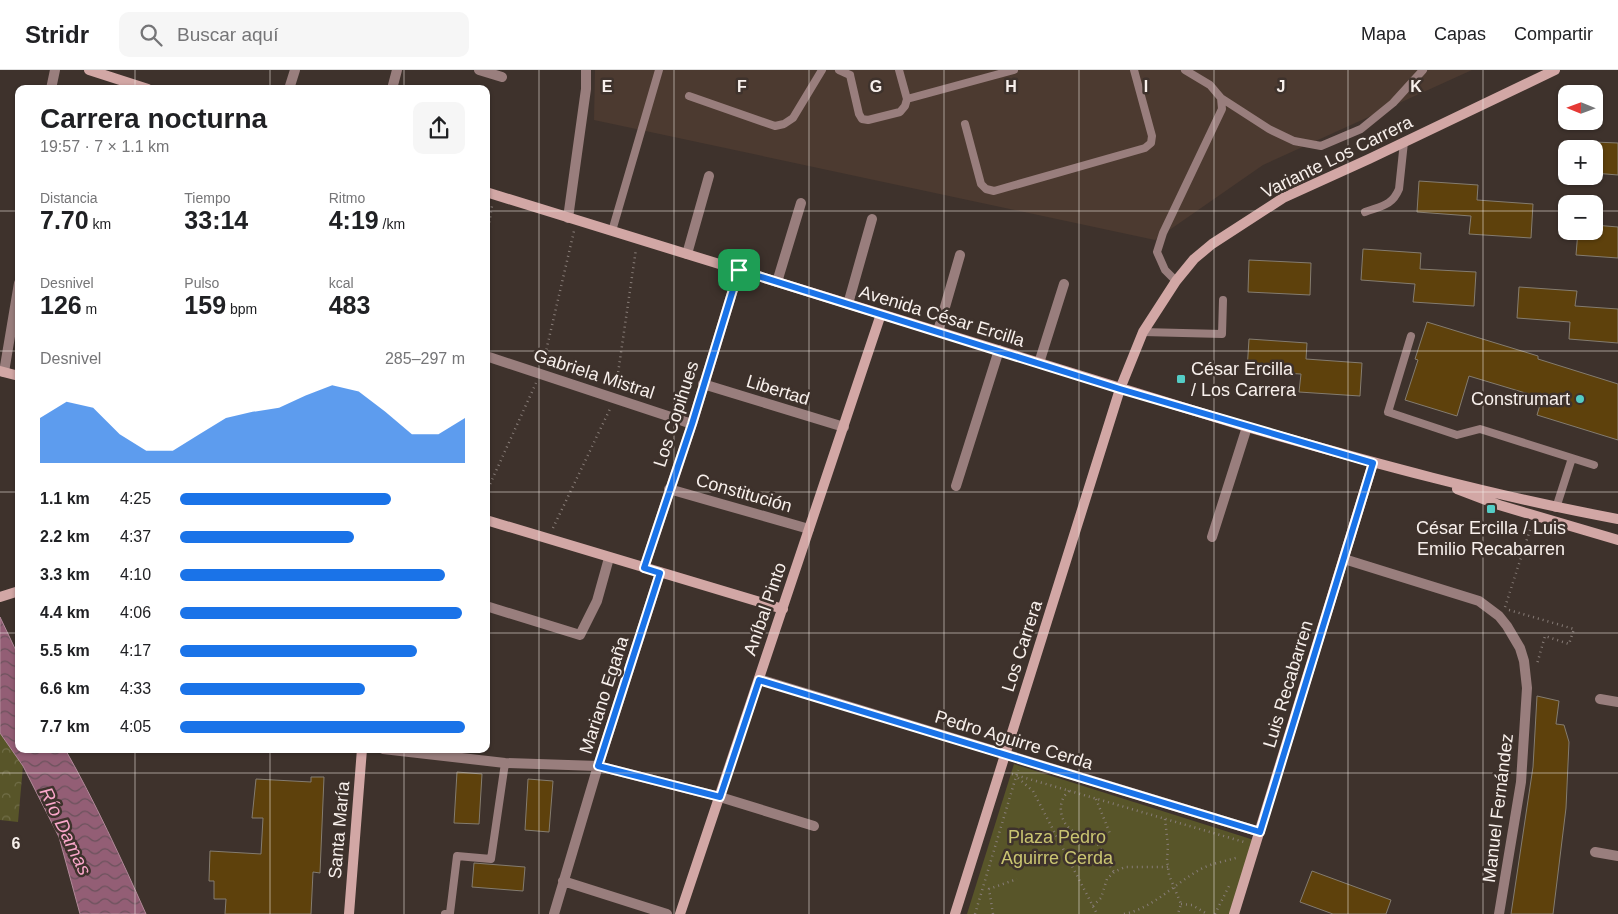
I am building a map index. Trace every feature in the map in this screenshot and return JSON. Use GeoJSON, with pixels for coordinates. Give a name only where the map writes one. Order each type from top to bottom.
{"type":"FeatureCollection","features":[{"type":"Feature","properties":{"kind":"street"},"geometry":{"type":"LineString","coordinates":[[52,85],[55,70]]}},
{"type":"Feature","properties":{"kind":"street"},"geometry":{"type":"LineString","coordinates":[[89,70],[109,73],[127,85]]}},
{"type":"Feature","properties":{"kind":"street"},"geometry":{"type":"LineString","coordinates":[[290,85],[295,70]]}},
{"type":"Feature","properties":{"kind":"street"},"geometry":{"type":"LineString","coordinates":[[393,85],[397,70]]}},
{"type":"Feature","properties":{"kind":"street"},"geometry":{"type":"LineString","coordinates":[[479,70],[502,77]]}},
{"type":"Feature","properties":{"kind":"street"},"geometry":{"type":"LineString","coordinates":[[568,218],[586,89],[586,70]]}},
{"type":"Feature","properties":{"kind":"street","name":"Variante Los Carrera"},"geometry":{"type":"LineString","coordinates":[[1120,389],[1143,332],[1176,281],[1194,259],[1212,244],[1283,198],[1555,70]]}},
{"type":"Feature","properties":{"kind":"street"},"geometry":{"type":"LineString","coordinates":[[687,254],[709,176]]}},
{"type":"Feature","properties":{"kind":"street","name":"Avenida César Ercilla"},"geometry":{"type":"LineString","coordinates":[[490,194],[1247,427],[1373,463],[1556,508],[1618,519]]}},
{"type":"Feature","properties":{"kind":"street"},"geometry":{"type":"LineString","coordinates":[[777,282],[800,204]]}},
{"type":"Feature","properties":{"kind":"street"},"geometry":{"type":"LineString","coordinates":[[848,304],[872,219]]}},
{"type":"Feature","properties":{"kind":"street"},"geometry":{"type":"LineString","coordinates":[[938,332],[960,255]]}},
{"type":"Feature","properties":{"kind":"street","name":"Los Copihues"},"geometry":{"type":"LineString","coordinates":[[644,568],[692,424],[739,270]]}},
{"type":"Feature","properties":{"kind":"street"},"geometry":{"type":"LineString","coordinates":[[1039,363],[1064,284]]}},
{"type":"Feature","properties":{"kind":"street"},"geometry":{"type":"LineString","coordinates":[[15,303],[2,371],[15,375]]}},
{"type":"Feature","properties":{"kind":"street","name":"Aníbal Pinto"},"geometry":{"type":"LineString","coordinates":[[680,914],[882,314]]}},
{"type":"Feature","properties":{"kind":"street"},"geometry":{"type":"LineString","coordinates":[[956,486],[999,350]]}},
{"type":"Feature","properties":{"kind":"street","name":"Gabriela Mistral"},"geometry":{"type":"LineString","coordinates":[[490,357],[692,424]]}},
{"type":"Feature","properties":{"kind":"street","name":"Libertad"},"geometry":{"type":"LineString","coordinates":[[703,384],[844,428]]}},
{"type":"Feature","properties":{"kind":"street","name":"Los Carrera"},"geometry":{"type":"LineString","coordinates":[[955,914],[1120,389]]}},
{"type":"Feature","properties":{"kind":"street"},"geometry":{"type":"LineString","coordinates":[[1212,537],[1247,427]]}},
{"type":"Feature","properties":{"kind":"street","name":"Luis Recabarren"},"geometry":{"type":"LineString","coordinates":[[1234,914],[1373,463]]}},
{"type":"Feature","properties":{"kind":"street","name":"Avenida César Ercilla"},"geometry":{"type":"LineString","coordinates":[[1419,474],[1500,505],[1618,540]]}},
{"type":"Feature","properties":{"kind":"street","name":"Constitución"},"geometry":{"type":"LineString","coordinates":[[669,489],[809,529]]}},
{"type":"Feature","properties":{"kind":"street"},"geometry":{"type":"LineString","coordinates":[[490,521],[782,610]]}},
{"type":"Feature","properties":{"kind":"street"},"geometry":{"type":"LineString","coordinates":[[490,607],[580,635],[597,601],[609,558]]}},
{"type":"Feature","properties":{"kind":"street","name":"Manuel Fernández"},"geometry":{"type":"LineString","coordinates":[[1344,559],[1479,601],[1502,619],[1520,648],[1525,668],[1526,688],[1521,782],[1499,914]]}},
{"type":"Feature","properties":{"kind":"street","name":"Mariano Egaña"},"geometry":{"type":"LineString","coordinates":[[554,914],[598,766],[660,573]]}},
{"type":"Feature","properties":{"kind":"street"},"geometry":{"type":"LineString","coordinates":[[0,597],[15,592]]}},
{"type":"Feature","properties":{"kind":"street","name":"Pedro Aguirre Cerda"},"geometry":{"type":"LineString","coordinates":[[759,680],[1260,832]]}},
{"type":"Feature","properties":{"kind":"street"},"geometry":{"type":"LineString","coordinates":[[1600,699],[1618,702]]}},
{"type":"Feature","properties":{"kind":"street","name":"Santa María"},"geometry":{"type":"LineString","coordinates":[[349,914],[362,753]]}},
{"type":"Feature","properties":{"kind":"street"},"geometry":{"type":"LineString","coordinates":[[420,753],[504,762],[598,766],[720,797],[814,826]]}},
{"type":"Feature","properties":{"kind":"street"},"geometry":{"type":"LineString","coordinates":[[1595,852],[1618,856]]}},
{"type":"Feature","properties":{"kind":"street"},"geometry":{"type":"LineString","coordinates":[[563,881],[667,914]]}},
{"type":"Feature","properties":{"kind":"lane"},"geometry":{"type":"LineString","coordinates":[[612,231],[659,70]]}},
{"type":"Feature","properties":{"kind":"lane"},"geometry":{"type":"LineString","coordinates":[[689,96],[775,126],[784,124],[794,118],[822,70]]}},
{"type":"Feature","properties":{"kind":"lane"},"geometry":{"type":"LineString","coordinates":[[838,70],[853,73],[859,114],[862,119],[868,120],[900,112],[905,106],[907,99],[899,70]]}},
{"type":"Feature","properties":{"kind":"lane"},"geometry":{"type":"LineString","coordinates":[[907,99],[1014,70]]}},
{"type":"Feature","properties":{"kind":"lane"},"geometry":{"type":"LineString","coordinates":[[965,124],[981,184],[986,189],[994,190],[1145,148],[1151,143],[1152,136],[1134,70]]}},
{"type":"Feature","properties":{"kind":"lane"},"geometry":{"type":"LineString","coordinates":[[1185,70],[1210,85],[1221,98],[1269,129],[1294,141],[1321,146],[1361,129],[1393,103],[1423,70]]}},
{"type":"Feature","properties":{"kind":"lane"},"geometry":{"type":"LineString","coordinates":[[1176,281],[1165,270],[1157,252],[1163,233],[1222,109],[1221,98]]}},
{"type":"Feature","properties":{"kind":"lane"},"geometry":{"type":"LineString","coordinates":[[1365,212],[1390,203],[1396,196],[1399,189],[1404,142]]}},
{"type":"Feature","properties":{"kind":"lane"},"geometry":{"type":"LineString","coordinates":[[1143,332],[1222,334],[1223,300]]}},
{"type":"Feature","properties":{"kind":"lane"},"geometry":{"type":"LineString","coordinates":[[1411,336],[1388,412],[1457,435],[1480,429],[1594,465]]}},
{"type":"Feature","properties":{"kind":"lane"},"geometry":{"type":"LineString","coordinates":[[1556,508],[1572,458]]}},
{"type":"Feature","properties":{"kind":"lane"},"geometry":{"type":"LineString","coordinates":[[445,914],[450,913],[457,856],[491,859],[504,762]]}},
{"type":"Feature","properties":{"kind":"path"},"geometry":{"type":"LineString","coordinates":[[1502,619],[1534,516]]}},
{"type":"Feature","properties":{"kind":"path"},"geometry":{"type":"LineString","coordinates":[[1479,601],[1574,629],[1569,644],[1545,636],[1535,671]]}},
{"type":"Feature","properties":{"kind":"path"},"geometry":{"type":"LineString","coordinates":[[975,914],[1021,759]]}},
{"type":"Feature","properties":{"kind":"path"},"geometry":{"type":"LineString","coordinates":[[999,771],[1255,845]]}},
{"type":"Feature","properties":{"kind":"path"},"geometry":{"type":"LineString","coordinates":[[1016,776],[1033,791],[1097,914]]}},
{"type":"Feature","properties":{"kind":"path"},"geometry":{"type":"LineString","coordinates":[[1068,791],[1060,808],[1064,821],[1071,830],[1096,842],[1114,872]]}},
{"type":"Feature","properties":{"kind":"path"},"geometry":{"type":"LineString","coordinates":[[1096,799],[1111,836]]}},
{"type":"Feature","properties":{"kind":"path"},"geometry":{"type":"LineString","coordinates":[[1165,819],[1169,875],[1181,904],[1178,914]]}},
{"type":"Feature","properties":{"kind":"path"},"geometry":{"type":"LineString","coordinates":[[1124,914],[1140,908],[1202,868],[1239,857]]}},
{"type":"Feature","properties":{"kind":"path"},"geometry":{"type":"LineString","coordinates":[[1093,907],[1101,898],[1107,879],[1114,872],[1124,867],[1168,867]]}},
{"type":"Feature","properties":{"kind":"path"},"geometry":{"type":"LineString","coordinates":[[989,889],[1017,879]]}},
{"type":"Feature","properties":{"kind":"path"},"geometry":{"type":"LineString","coordinates":[[984,883],[989,889],[993,914]]}},
{"type":"Feature","properties":{"kind":"path"},"geometry":{"type":"LineString","coordinates":[[1181,904],[1192,905],[1207,914]]}},
{"type":"Feature","properties":{"kind":"shaded area"},"geometry":{"type":"Polygon","coordinates":[[[595,70],[1472,70],[1263,165],[1155,240],[594,120],[595,70]]]}},
{"type":"Feature","properties":{"kind":"green space"},"geometry":{"type":"Polygon","coordinates":[[[0,733],[23,766],[18,822],[0,820],[0,733]]]}},
{"type":"Feature","properties":{"kind":"green space","name":"Plaza Pedro Aguirre Cerda"},"geometry":{"type":"Polygon","coordinates":[[[1014,764],[1254,840],[1230,914],[967,914],[1014,764]]]}},
{"type":"Feature","properties":{"kind":"water","name":"Río Damas"},"geometry":{"type":"Polygon","coordinates":[[[0,617],[15,649],[15,753],[67,753],[87,789],[146,914],[80,914],[59,837],[23,766],[0,733],[0,617]]]}},
{"type":"Feature","properties":{"kind":"building"},"geometry":{"type":"Polygon","coordinates":[[[1603,142],[1618,143],[1618,175],[1603,174],[1603,142]]]}},
{"type":"Feature","properties":{"kind":"building"},"geometry":{"type":"Polygon","coordinates":[[[1419,181],[1478,185],[1477,200],[1533,204],[1531,238],[1469,234],[1471,216],[1417,212],[1419,181]]]}},
{"type":"Feature","properties":{"kind":"building"},"geometry":{"type":"Polygon","coordinates":[[[1603,226],[1618,227],[1618,258],[1576,255],[1577,240],[1603,240],[1603,226]]]}},
{"type":"Feature","properties":{"kind":"building"},"geometry":{"type":"Polygon","coordinates":[[[1363,249],[1421,253],[1420,269],[1476,272],[1474,306],[1413,302],[1415,284],[1361,280],[1363,249]]]}},
{"type":"Feature","properties":{"kind":"building"},"geometry":{"type":"Polygon","coordinates":[[[1249,260],[1311,263],[1310,295],[1248,292],[1249,260]]]}},
{"type":"Feature","properties":{"kind":"building"},"geometry":{"type":"Polygon","coordinates":[[[1519,287],[1577,291],[1575,306],[1618,309],[1618,343],[1569,339],[1570,322],[1517,318],[1519,287]]]}},
{"type":"Feature","properties":{"kind":"building"},"geometry":{"type":"Polygon","coordinates":[[[1427,322],[1538,356],[1538,359],[1618,384],[1618,440],[1537,415],[1542,398],[1469,376],[1457,416],[1405,400],[1418,360],[1415,359],[1427,322]]]}},
{"type":"Feature","properties":{"kind":"building"},"geometry":{"type":"Polygon","coordinates":[[[1249,339],[1307,343],[1306,359],[1362,363],[1360,396],[1299,392],[1301,374],[1247,371],[1249,339]]]}},
{"type":"Feature","properties":{"kind":"building"},"geometry":{"type":"Polygon","coordinates":[[[1537,696],[1559,701],[1556,724],[1564,725],[1569,742],[1566,808],[1553,914],[1511,914],[1533,767],[1537,696]]]}},
{"type":"Feature","properties":{"kind":"building"},"geometry":{"type":"Polygon","coordinates":[[[457,772],[482,774],[479,824],[454,823],[457,772]]]}},
{"type":"Feature","properties":{"kind":"building"},"geometry":{"type":"Polygon","coordinates":[[[311,777],[324,777],[320,873],[313,872],[311,914],[225,914],[226,899],[214,899],[214,881],[209,881],[210,851],[261,854],[263,818],[252,818],[256,779],[311,782],[311,777]]]}},
{"type":"Feature","properties":{"kind":"building"},"geometry":{"type":"Polygon","coordinates":[[[528,779],[553,781],[549,832],[525,830],[528,779]]]}},
{"type":"Feature","properties":{"kind":"building"},"geometry":{"type":"Polygon","coordinates":[[[474,863],[525,867],[523,891],[472,887],[474,863]]]}},
{"type":"Feature","properties":{"kind":"building"},"geometry":{"type":"Polygon","coordinates":[[[1312,871],[1391,900],[1386,914],[1333,914],[1300,902],[1312,871]]]}},
{"type":"Feature","properties":{"kind":"place","name":"César Ercilla / Los Carrera"},"geometry":{"type":"Point","coordinates":[1181,379]}},
{"type":"Feature","properties":{"kind":"place","name":"Construmart"},"geometry":{"type":"Point","coordinates":[1580,399]}},
{"type":"Feature","properties":{"kind":"place","name":"César Ercilla / Luis Emilio Recabarren"},"geometry":{"type":"Point","coordinates":[1491,509]}},
{"type":"Feature","properties":{"kind":"route"},"geometry":{"type":"LineString","coordinates":[[739,270],[1120,389],[1373,463],[1260,832],[759,680],[720,797],[598,766],[660,573],[644,568],[692,424],[739,270]]}}]}
